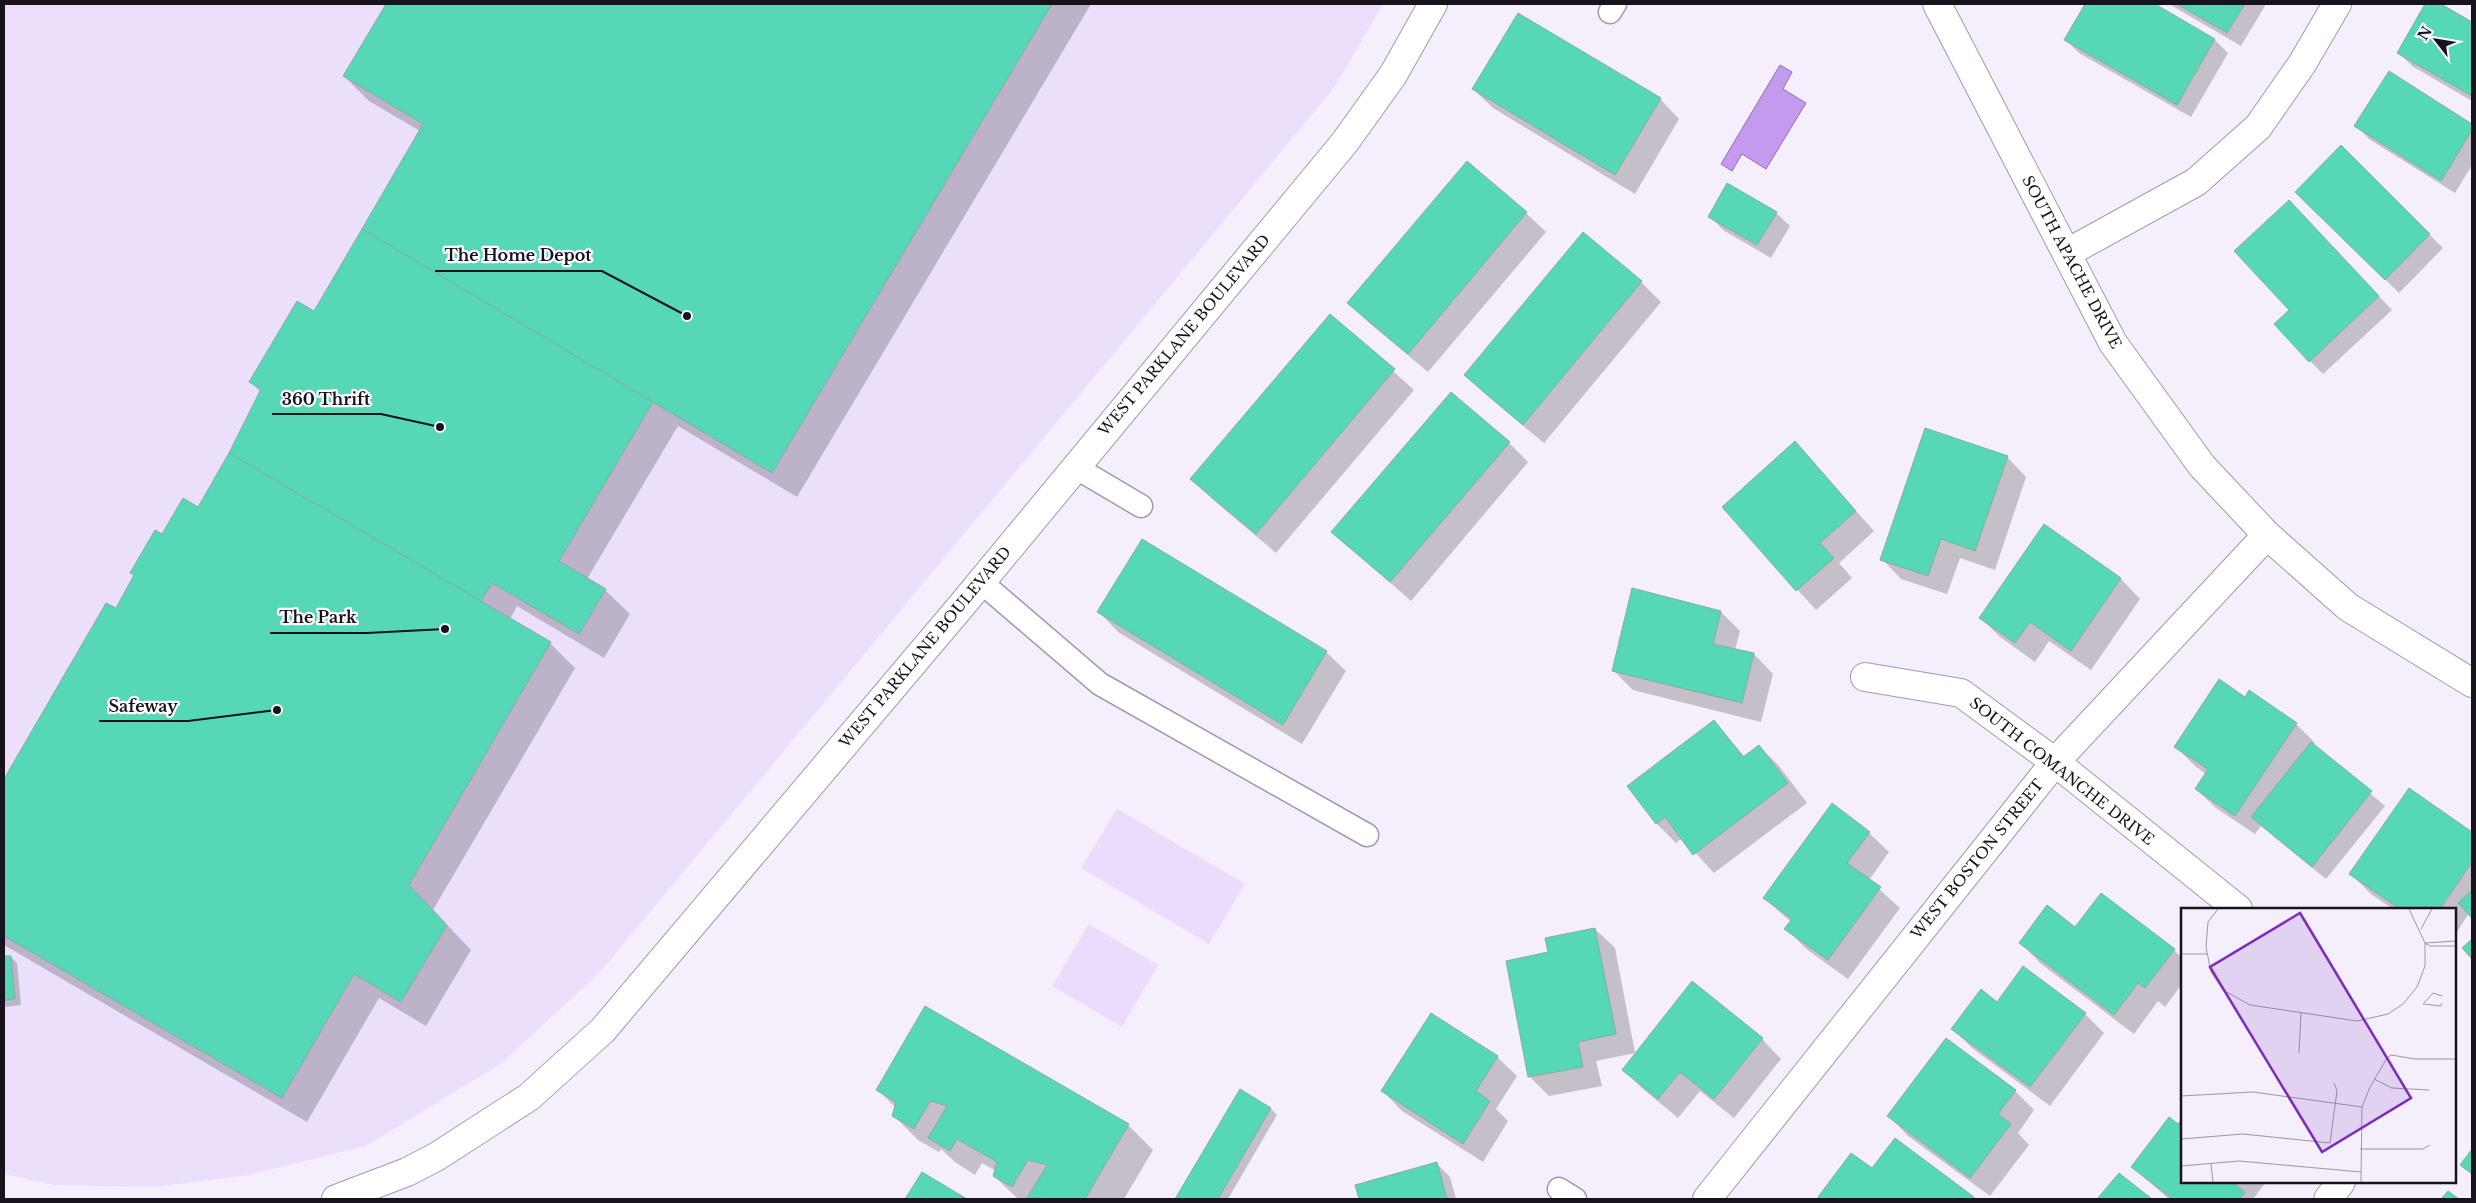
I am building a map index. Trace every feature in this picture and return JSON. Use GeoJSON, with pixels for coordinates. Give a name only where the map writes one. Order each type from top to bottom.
{"type":"FeatureCollection","features":[{"type":"Feature","properties":{"kind":"street","name":"WEST PARKLANE BOULEVARD"},"geometry":{"type":"LineString","coordinates":[[336,1199],[407,1172],[436,1157],[529,1097],[603,1030],[981,582],[1345,142],[1393,75],[1433,4]]}},
{"type":"Feature","properties":{"kind":"street","name":"SOUTH APACHE DRIVE"},"geometry":{"type":"LineString","coordinates":[[1937,4],[2113,342],[2202,466],[2267,535],[2348,607],[2472,682]]}},
{"type":"Feature","properties":{"kind":"street"},"geometry":{"type":"LineString","coordinates":[[2067,253],[2196,182],[2258,127],[2302,64],[2337,4]]}},
{"type":"Feature","properties":{"kind":"street","name":"WEST BOSTON STREET"},"geometry":{"type":"LineString","coordinates":[[1707,1199],[2054,762],[2267,535]]}},
{"type":"Feature","properties":{"kind":"street","name":"SOUTH COMANCHE DRIVE"},"geometry":{"type":"LineString","coordinates":[[1865,677],[1961,693],[2054,762],[2237,908]]}},
{"type":"Feature","properties":{"kind":"street"},"geometry":{"type":"LineString","coordinates":[[2328,1199],[2340,1183]]}},
{"type":"Feature","properties":{"kind":"lane"},"geometry":{"type":"LineString","coordinates":[[1075,467],[1141,506]]}},
{"type":"Feature","properties":{"kind":"lane"},"geometry":{"type":"LineString","coordinates":[[981,582],[1100,684],[1367,835]]}},
{"type":"Feature","properties":{"kind":"shaded area"},"geometry":{"type":"Polygon","coordinates":[[[4,4],[1383,4],[1334,88],[602,970],[502,1063],[366,1146],[249,1175],[154,1187],[53,1185],[4,1174],[4,4]]]}},
{"type":"Feature","properties":{"kind":"shaded area"},"geometry":{"type":"Polygon","coordinates":[[[1780,65],[1792,72],[1783,89],[1806,103],[1766,169],[1742,154],[1732,171],[1721,164],[1780,65]]]}},
{"type":"Feature","properties":{"kind":"shaded area"},"geometry":{"type":"Polygon","coordinates":[[[1117,809],[1245,884],[1209,944],[1081,868],[1117,809]]]}},
{"type":"Feature","properties":{"kind":"shaded area"},"geometry":{"type":"Polygon","coordinates":[[[1089,924],[1158,965],[1122,1027],[1052,986],[1089,924]]]}},
{"type":"Feature","properties":{"kind":"building"},"geometry":{"type":"Polygon","coordinates":[[[386,4],[1052,4],[772,473],[362,229],[423,124],[343,76],[386,4]]]}},
{"type":"Feature","properties":{"kind":"building"},"geometry":{"type":"Polygon","coordinates":[[[2085,4],[2155,4],[2215,39],[2177,105],[2064,40],[2085,4]]]}},
{"type":"Feature","properties":{"kind":"building"},"geometry":{"type":"Polygon","coordinates":[[[2177,4],[2245,4],[2227,33],[2177,4]]]}},
{"type":"Feature","properties":{"kind":"building"},"geometry":{"type":"Polygon","coordinates":[[[2425,4],[2441,4],[2472,22],[2472,96],[2397,53],[2425,4]]]}},
{"type":"Feature","properties":{"kind":"building"},"geometry":{"type":"Polygon","coordinates":[[[1518,13],[1661,98],[1615,175],[1472,89],[1518,13]]]}},
{"type":"Feature","properties":{"kind":"building"},"geometry":{"type":"Polygon","coordinates":[[[2389,71],[2472,124],[2472,130],[2441,181],[2354,126],[2389,71]]]}},
{"type":"Feature","properties":{"kind":"building"},"geometry":{"type":"Polygon","coordinates":[[[2341,145],[2430,234],[2385,280],[2295,192],[2341,145]]]}},
{"type":"Feature","properties":{"kind":"building"},"geometry":{"type":"Polygon","coordinates":[[[1467,161],[1527,212],[1408,354],[1347,303],[1467,161]]]}},
{"type":"Feature","properties":{"kind":"building"},"geometry":{"type":"Polygon","coordinates":[[[1727,183],[1777,212],[1757,245],[1708,217],[1727,183]]]}},
{"type":"Feature","properties":{"kind":"building"},"geometry":{"type":"Polygon","coordinates":[[[2289,200],[2379,296],[2309,362],[2274,324],[2289,310],[2234,251],[2289,200]]]}},
{"type":"Feature","properties":{"kind":"building"},"geometry":{"type":"Polygon","coordinates":[[[362,229],[653,402],[559,561],[606,589],[579,634],[492,583],[481,601],[229,453],[261,389],[249,382],[297,301],[314,311],[362,229]]]}},
{"type":"Feature","properties":{"kind":"building"},"geometry":{"type":"Polygon","coordinates":[[[1583,232],[1642,281],[1523,425],[1464,375],[1583,232]]]}},
{"type":"Feature","properties":{"kind":"building"},"geometry":{"type":"Polygon","coordinates":[[[1330,314],[1395,369],[1256,534],[1190,479],[1330,314]]]}},
{"type":"Feature","properties":{"kind":"building"},"geometry":{"type":"Polygon","coordinates":[[[1451,392],[1510,442],[1390,582],[1331,532],[1451,392]]]}},
{"type":"Feature","properties":{"kind":"building"},"geometry":{"type":"Polygon","coordinates":[[[1925,428],[2008,456],[1975,551],[1941,539],[1928,576],[1880,560],[1925,428]]]}},
{"type":"Feature","properties":{"kind":"building"},"geometry":{"type":"Polygon","coordinates":[[[1795,441],[1856,511],[1820,543],[1834,558],[1796,591],[1722,507],[1795,441]]]}},
{"type":"Feature","properties":{"kind":"building"},"geometry":{"type":"Polygon","coordinates":[[[229,453],[551,642],[409,885],[447,925],[401,1002],[354,974],[282,1098],[4,936],[4,779],[106,603],[116,608],[134,575],[130,573],[155,530],[162,534],[183,498],[198,507],[229,453]]]}},
{"type":"Feature","properties":{"kind":"building"},"geometry":{"type":"Polygon","coordinates":[[[2044,524],[2121,578],[2071,651],[2030,622],[2015,643],[1979,618],[2044,524]]]}},
{"type":"Feature","properties":{"kind":"building"},"geometry":{"type":"Polygon","coordinates":[[[1142,539],[1327,651],[1283,725],[1097,612],[1142,539]]]}},
{"type":"Feature","properties":{"kind":"building"},"geometry":{"type":"Polygon","coordinates":[[[1632,588],[1721,611],[1713,644],[1754,653],[1742,703],[1612,671],[1632,588]]]}},
{"type":"Feature","properties":{"kind":"building"},"geometry":{"type":"Polygon","coordinates":[[[2219,679],[2245,697],[2249,690],[2297,723],[2235,816],[2195,789],[2208,769],[2174,747],[2219,679]]]}},
{"type":"Feature","properties":{"kind":"building"},"geometry":{"type":"Polygon","coordinates":[[[1714,720],[1743,757],[1759,745],[1788,783],[1693,855],[1665,817],[1656,824],[1627,786],[1714,720]]]}},
{"type":"Feature","properties":{"kind":"building"},"geometry":{"type":"Polygon","coordinates":[[[2311,742],[2372,791],[2312,867],[2251,817],[2311,742]]]}},
{"type":"Feature","properties":{"kind":"building"},"geometry":{"type":"Polygon","coordinates":[[[2409,788],[2472,832],[2472,862],[2441,908],[2399,908],[2349,874],[2409,788]]]}},
{"type":"Feature","properties":{"kind":"building"},"geometry":{"type":"Polygon","coordinates":[[[1832,803],[1870,832],[1847,863],[1881,887],[1828,960],[1784,929],[1792,919],[1763,898],[1832,803]]]}},
{"type":"Feature","properties":{"kind":"building"},"geometry":{"type":"Polygon","coordinates":[[[2472,890],[2472,918],[2458,903],[2472,890]]]}},
{"type":"Feature","properties":{"kind":"building"},"geometry":{"type":"Polygon","coordinates":[[[2101,893],[2175,949],[2145,988],[2138,983],[2114,1015],[2019,943],[2047,905],[2075,927],[2101,893]]]}},
{"type":"Feature","properties":{"kind":"building"},"geometry":{"type":"Polygon","coordinates":[[[1595,928],[1616,1034],[1578,1042],[1583,1067],[1528,1077],[1506,961],[1548,952],[1545,938],[1595,928]]]}},
{"type":"Feature","properties":{"kind":"building"},"geometry":{"type":"Polygon","coordinates":[[[2472,939],[2472,959],[2462,948],[2472,939]]]}},
{"type":"Feature","properties":{"kind":"building"},"geometry":{"type":"Polygon","coordinates":[[[4,956],[11,956],[15,999],[4,1000],[4,956]]]}},
{"type":"Feature","properties":{"kind":"building"},"geometry":{"type":"Polygon","coordinates":[[[2023,966],[2086,1013],[2030,1087],[1951,1029],[1981,989],[1997,1002],[2023,966]]]}},
{"type":"Feature","properties":{"kind":"building"},"geometry":{"type":"Polygon","coordinates":[[[1692,981],[1763,1038],[1714,1099],[1680,1072],[1658,1099],[1622,1070],[1692,981]]]}},
{"type":"Feature","properties":{"kind":"building"},"geometry":{"type":"Polygon","coordinates":[[[925,1006],[1129,1124],[1085,1199],[1027,1198],[1047,1165],[1028,1160],[1012,1187],[993,1176],[997,1162],[957,1139],[950,1151],[928,1138],[947,1106],[930,1101],[914,1129],[892,1116],[896,1102],[876,1090],[925,1006]]]}},
{"type":"Feature","properties":{"kind":"building"},"geometry":{"type":"Polygon","coordinates":[[[1431,1013],[1498,1056],[1476,1091],[1490,1101],[1463,1144],[1381,1091],[1431,1013]]]}},
{"type":"Feature","properties":{"kind":"building"},"geometry":{"type":"Polygon","coordinates":[[[1946,1038],[2016,1090],[1998,1114],[2011,1124],[1970,1178],[1887,1116],[1946,1038]]]}},
{"type":"Feature","properties":{"kind":"building"},"geometry":{"type":"Polygon","coordinates":[[[1240,1089],[1271,1108],[1218,1199],[1175,1199],[1240,1089]]]}},
{"type":"Feature","properties":{"kind":"building"},"geometry":{"type":"Polygon","coordinates":[[[2169,1117],[2178,1124],[2181,1120],[2181,1183],[2233,1183],[2245,1192],[2240,1199],[2173,1199],[2131,1167],[2169,1117]]]}},
{"type":"Feature","properties":{"kind":"building"},"geometry":{"type":"Polygon","coordinates":[[[1895,1138],[1974,1197],[1973,1199],[1822,1199],[1818,1197],[1851,1153],[1872,1168],[1895,1138]]]}},
{"type":"Feature","properties":{"kind":"building"},"geometry":{"type":"Polygon","coordinates":[[[2472,1149],[2472,1174],[2460,1165],[2472,1149]]]}},
{"type":"Feature","properties":{"kind":"building"},"geometry":{"type":"Polygon","coordinates":[[[1437,1162],[1447,1199],[1359,1199],[1355,1185],[1437,1162]]]}},
{"type":"Feature","properties":{"kind":"building"},"geometry":{"type":"Polygon","coordinates":[[[922,1172],[967,1199],[905,1199],[922,1172]]]}},
{"type":"Feature","properties":{"kind":"building"},"geometry":{"type":"Polygon","coordinates":[[[2119,1173],[2152,1199],[2097,1199],[2119,1173]]]}},
{"type":"Feature","properties":{"kind":"building"},"geometry":{"type":"Polygon","coordinates":[[[2448,1191],[2459,1199],[2441,1199],[2448,1191]]]}},
{"type":"Feature","properties":{"kind":"place","name":"The Home Depot"},"geometry":{"type":"Point","coordinates":[687,316]}},
{"type":"Feature","properties":{"kind":"place","name":"360 Thrift"},"geometry":{"type":"Point","coordinates":[440,427]}},
{"type":"Feature","properties":{"kind":"place","name":"The Park"},"geometry":{"type":"Point","coordinates":[445,629]}},
{"type":"Feature","properties":{"kind":"place","name":"Safeway"},"geometry":{"type":"Point","coordinates":[277,710]}}]}
